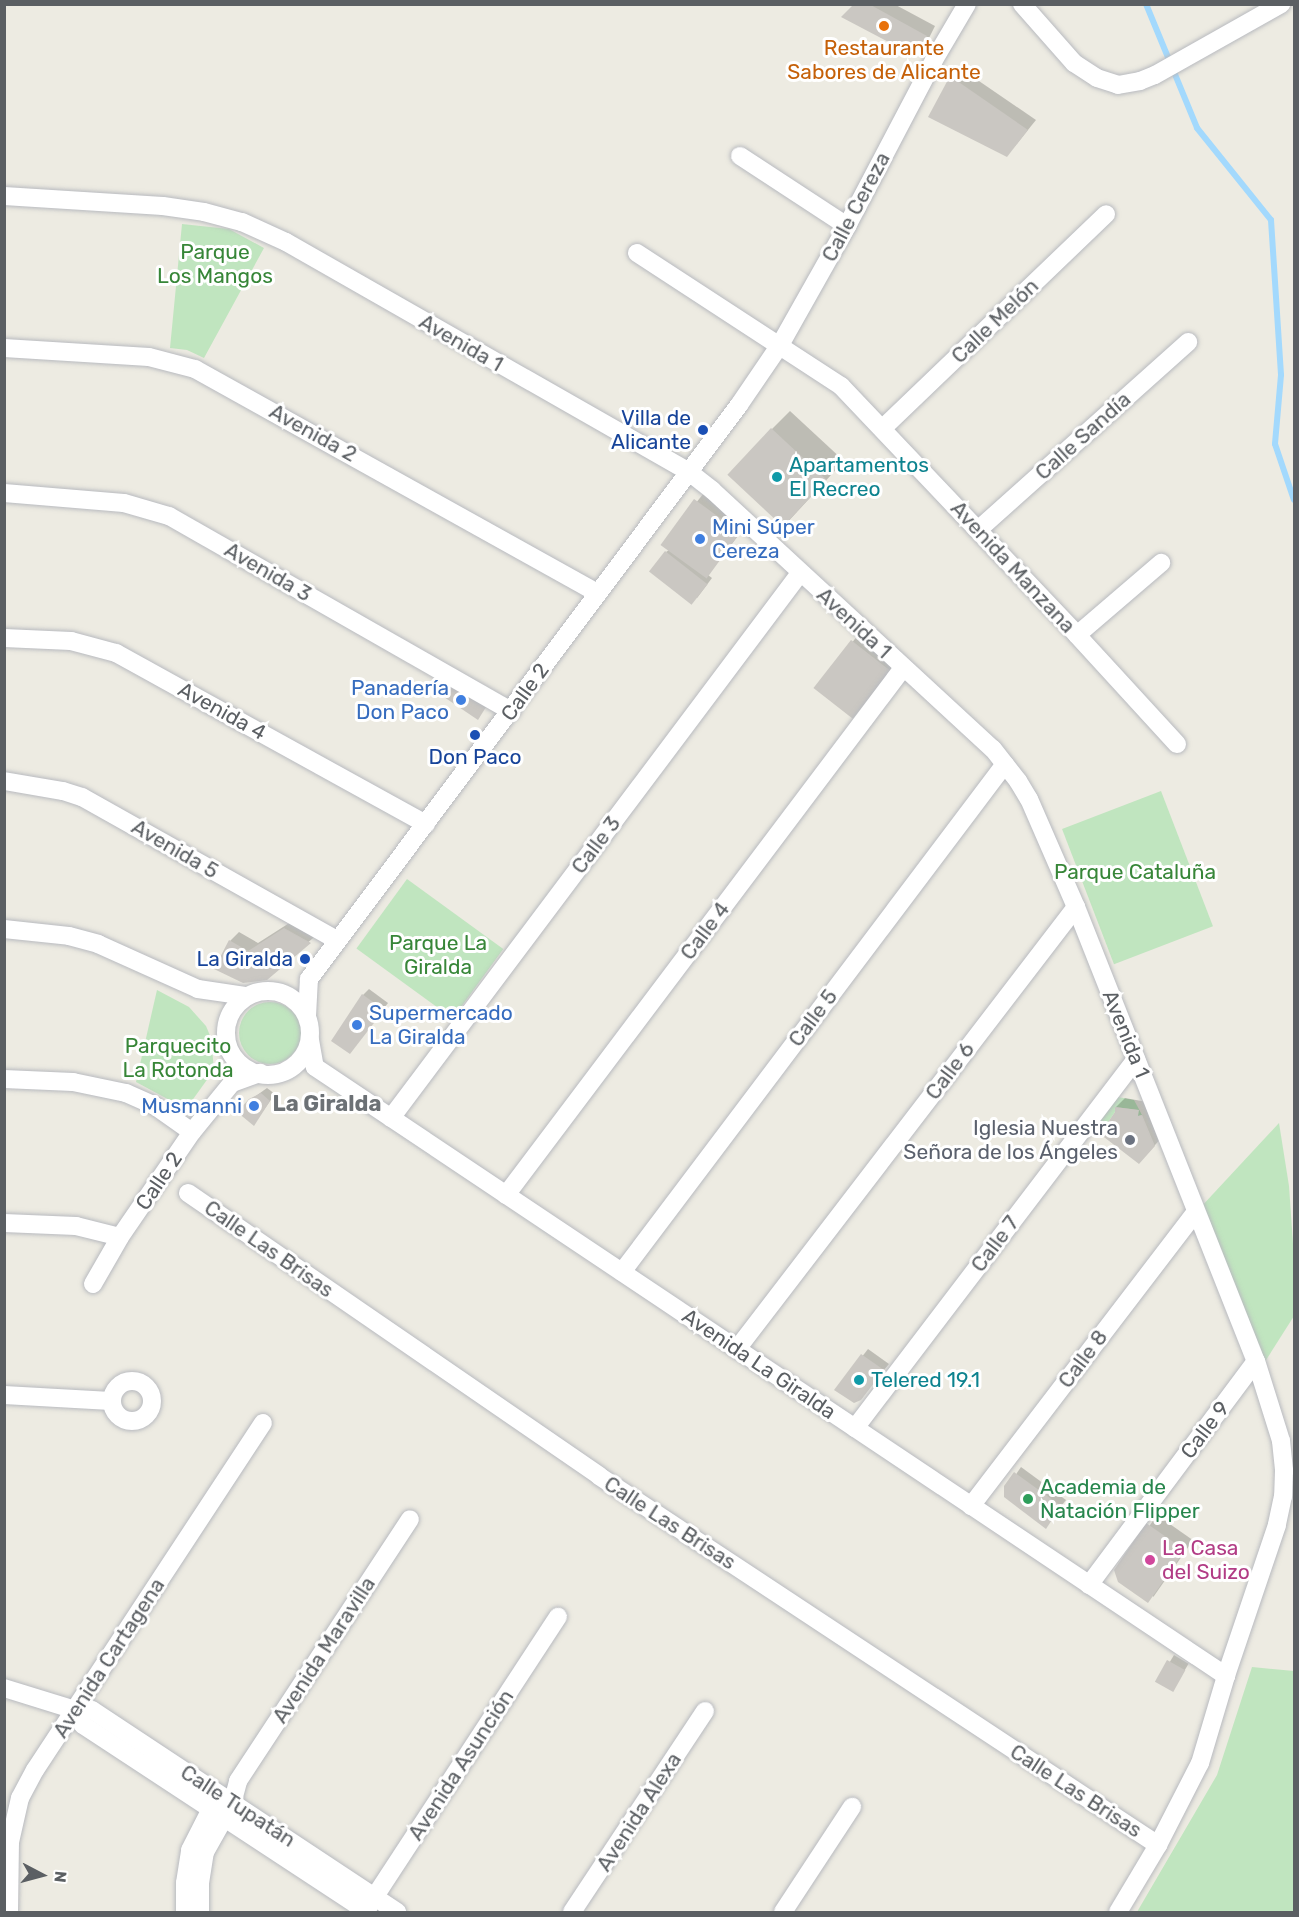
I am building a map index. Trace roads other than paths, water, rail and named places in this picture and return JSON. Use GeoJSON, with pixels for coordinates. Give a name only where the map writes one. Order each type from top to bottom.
{"type":"FeatureCollection","features":[{"type":"Feature","properties":{"kind":"street","name":"Calle Cereza"},"geometry":{"type":"LineString","coordinates":[[739,405],[780,345],[847,226],[934,60],[967,4]]}},
{"type":"Feature","properties":{"kind":"street"},"geometry":{"type":"LineString","coordinates":[[1022,4],[1074,63],[1097,78],[1118,85],[1155,75],[1281,4]]}},
{"type":"Feature","properties":{"kind":"street"},"geometry":{"type":"LineString","coordinates":[[740,156],[847,226]]}},
{"type":"Feature","properties":{"kind":"street","name":"Avenida 1"},"geometry":{"type":"LineString","coordinates":[[4,196],[163,206],[204,212],[242,222],[286,242],[689,472],[712,490],[993,749],[1029,799],[1076,907],[1256,1361],[1281,1441]]}},
{"type":"Feature","properties":{"kind":"street","name":"Calle Melón"},"geometry":{"type":"LineString","coordinates":[[884,429],[1106,214]]}},
{"type":"Feature","properties":{"kind":"street","name":"Avenida Manzana"},"geometry":{"type":"LineString","coordinates":[[637,253],[841,386],[884,429],[1177,744]]}},
{"type":"Feature","properties":{"kind":"street","name":"Calle Sandía"},"geometry":{"type":"LineString","coordinates":[[978,530],[1188,342]]}},
{"type":"Feature","properties":{"kind":"street","name":"Avenida 2"},"geometry":{"type":"LineString","coordinates":[[4,348],[149,357],[195,369],[598,593]]}},
{"type":"Feature","properties":{"kind":"street","name":"Calle 2"},"geometry":{"type":"LineString","coordinates":[[309,979],[739,405]]}},
{"type":"Feature","properties":{"kind":"street","name":"Avenida 3"},"geometry":{"type":"LineString","coordinates":[[4,493],[124,503],[169,516],[511,711]]}},
{"type":"Feature","properties":{"kind":"street"},"geometry":{"type":"LineString","coordinates":[[1077,635],[1161,563]]}},
{"type":"Feature","properties":{"kind":"street","name":"Calle 3"},"geometry":{"type":"LineString","coordinates":[[391,1118],[800,573]]}},
{"type":"Feature","properties":{"kind":"street","name":"Avenida 4"},"geometry":{"type":"LineString","coordinates":[[4,638],[71,641],[116,653],[426,824]]}},
{"type":"Feature","properties":{"kind":"street","name":"Calle 4"},"geometry":{"type":"LineString","coordinates":[[506,1195],[903,668]]}},
{"type":"Feature","properties":{"kind":"street","name":"Calle 5"},"geometry":{"type":"LineString","coordinates":[[621,1272],[1005,764]]}},
{"type":"Feature","properties":{"kind":"street","name":"Avenida 5"},"geometry":{"type":"LineString","coordinates":[[4,780],[63,791],[82,797],[337,940]]}},
{"type":"Feature","properties":{"kind":"street","name":"Calle 6"},"geometry":{"type":"LineString","coordinates":[[737,1349],[1076,907]]}},
{"type":"Feature","properties":{"kind":"street"},"geometry":{"type":"LineString","coordinates":[[4,929],[69,936],[98,944],[198,989],[246,996],[269,992],[309,979],[307,1016],[315,1067],[260,1073],[232,1083],[232,1054],[226,1026],[216,1006],[198,989]]}},
{"type":"Feature","properties":{"kind":"street"},"geometry":{"type":"LineString","coordinates":[[269,992],[290,998],[307,1016]]}},
{"type":"Feature","properties":{"kind":"street"},"geometry":{"type":"LineString","coordinates":[[226,1026],[230,1013],[246,996]]}},
{"type":"Feature","properties":{"kind":"street"},"geometry":{"type":"LineString","coordinates":[[288,1069],[300,1061],[310,1040]]}},
{"type":"Feature","properties":{"kind":"street"},"geometry":{"type":"LineString","coordinates":[[232,1054],[238,1063],[260,1073]]}},
{"type":"Feature","properties":{"kind":"street","name":"Calle 7"},"geometry":{"type":"LineString","coordinates":[[855,1428],[1136,1059]]}},
{"type":"Feature","properties":{"kind":"street","name":"Avenida La Giralda"},"geometry":{"type":"LineString","coordinates":[[315,1067],[1226,1676]]}},
{"type":"Feature","properties":{"kind":"street"},"geometry":{"type":"LineString","coordinates":[[4,1079],[81,1083],[126,1093],[154,1106],[192,1132]]}},
{"type":"Feature","properties":{"kind":"street","name":"Calle 2"},"geometry":{"type":"LineString","coordinates":[[93,1284],[120,1237],[192,1132],[232,1083]]}},
{"type":"Feature","properties":{"kind":"street","name":"Calle Las Brisas"},"geometry":{"type":"LineString","coordinates":[[188,1193],[599,1476],[1158,1845]]}},
{"type":"Feature","properties":{"kind":"street","name":"Calle 8"},"geometry":{"type":"LineString","coordinates":[[971,1506],[1196,1212]]}},
{"type":"Feature","properties":{"kind":"street"},"geometry":{"type":"LineString","coordinates":[[4,1223],[76,1226],[120,1237]]}},
{"type":"Feature","properties":{"kind":"street","name":"Calle 9"},"geometry":{"type":"LineString","coordinates":[[1089,1585],[1256,1361]]}},
{"type":"Feature","properties":{"kind":"street"},"geometry":{"type":"LineString","coordinates":[[4,1395],[111,1401]]}},
{"type":"Feature","properties":{"kind":"street","name":"Avenida Cartagena"},"geometry":{"type":"LineString","coordinates":[[9,1912],[10,1842],[20,1798],[263,1423]]}},
{"type":"Feature","properties":{"kind":"street","name":"Calle Las Brisas"},"geometry":{"type":"LineString","coordinates":[[1118,1912],[1158,1845],[1200,1762],[1226,1676],[1277,1525],[1283,1496],[1281,1441]]}},
{"type":"Feature","properties":{"kind":"street","name":"Avenida Maravilla"},"geometry":{"type":"LineString","coordinates":[[185,1912],[185,1883],[190,1850],[221,1807],[410,1520]]}},
{"type":"Feature","properties":{"kind":"street","name":"Avenida Asunción"},"geometry":{"type":"LineString","coordinates":[[368,1908],[558,1617]]}},
{"type":"Feature","properties":{"kind":"street","name":"Calle Tupatán"},"geometry":{"type":"LineString","coordinates":[[4,1688],[27,1693],[75,1710],[92,1710],[221,1807],[368,1908],[397,1912]]}},
{"type":"Feature","properties":{"kind":"street","name":"Avenida Alexa"},"geometry":{"type":"LineString","coordinates":[[572,1912],[705,1711]]}},
{"type":"Feature","properties":{"kind":"street","name":"Avenida Maravilla"},"geometry":{"type":"LineString","coordinates":[[200,1912],[200,1883],[205,1852],[221,1807]]}},
{"type":"Feature","properties":{"kind":"street"},"geometry":{"type":"LineString","coordinates":[[783,1912],[852,1807]]}},
{"type":"Feature","properties":{"kind":"waterway"},"geometry":{"type":"LineString","coordinates":[[1146,4],[1197,128],[1271,220],[1281,375],[1275,444],[1294,500]]}},
{"type":"Feature","properties":{"kind":"place","name":"Restaurante Sabores de Alicante"},"geometry":{"type":"Point","coordinates":[884,26]}},
{"type":"Feature","properties":{"kind":"place","name":"Villa de Alicante"},"geometry":{"type":"Point","coordinates":[703,430]}},
{"type":"Feature","properties":{"kind":"place","name":"Apartamentos El Recreo"},"geometry":{"type":"Point","coordinates":[777,477]}},
{"type":"Feature","properties":{"kind":"place","name":"Mini Súper Cereza"},"geometry":{"type":"Point","coordinates":[700,539]}},
{"type":"Feature","properties":{"kind":"place","name":"Panadería Don Paco"},"geometry":{"type":"Point","coordinates":[461,700]}},
{"type":"Feature","properties":{"kind":"place","name":"Don Paco"},"geometry":{"type":"Point","coordinates":[475,735]}},
{"type":"Feature","properties":{"kind":"place","name":"La Giralda"},"geometry":{"type":"Point","coordinates":[305,959]}},
{"type":"Feature","properties":{"kind":"place","name":"Supermercado La Giralda"},"geometry":{"type":"Point","coordinates":[357,1025]}},
{"type":"Feature","properties":{"kind":"place","name":"Musmanni"},"geometry":{"type":"Point","coordinates":[254,1106]}},
{"type":"Feature","properties":{"kind":"place","name":"Iglesia Nuestra Señora de los Ángeles"},"geometry":{"type":"Point","coordinates":[1130,1140]}},
{"type":"Feature","properties":{"kind":"place","name":"Telered 19.1"},"geometry":{"type":"Point","coordinates":[859,1380]}},
{"type":"Feature","properties":{"kind":"place","name":"Academia de Natación Flipper"},"geometry":{"type":"Point","coordinates":[1028,1499]}},
{"type":"Feature","properties":{"kind":"place","name":"La Casa del Suizo"},"geometry":{"type":"Point","coordinates":[1150,1560]}},
{"type":"Feature","properties":{"kind":"district","name":"La Giralda"},"geometry":{"type":"Point","coordinates":[327,1104]}},
{"type":"Feature","properties":{"kind":"park label","name":"Parque Los Mangos"},"geometry":{"type":"Point","coordinates":[215,264]}},
{"type":"Feature","properties":{"kind":"park label","name":"Parque Cataluña"},"geometry":{"type":"Point","coordinates":[1135,872]}},
{"type":"Feature","properties":{"kind":"park label","name":"Parque La Giralda"},"geometry":{"type":"Point","coordinates":[438,955]}},
{"type":"Feature","properties":{"kind":"park label","name":"Parquecito La Rotonda"},"geometry":{"type":"Point","coordinates":[178,1058]}}]}
